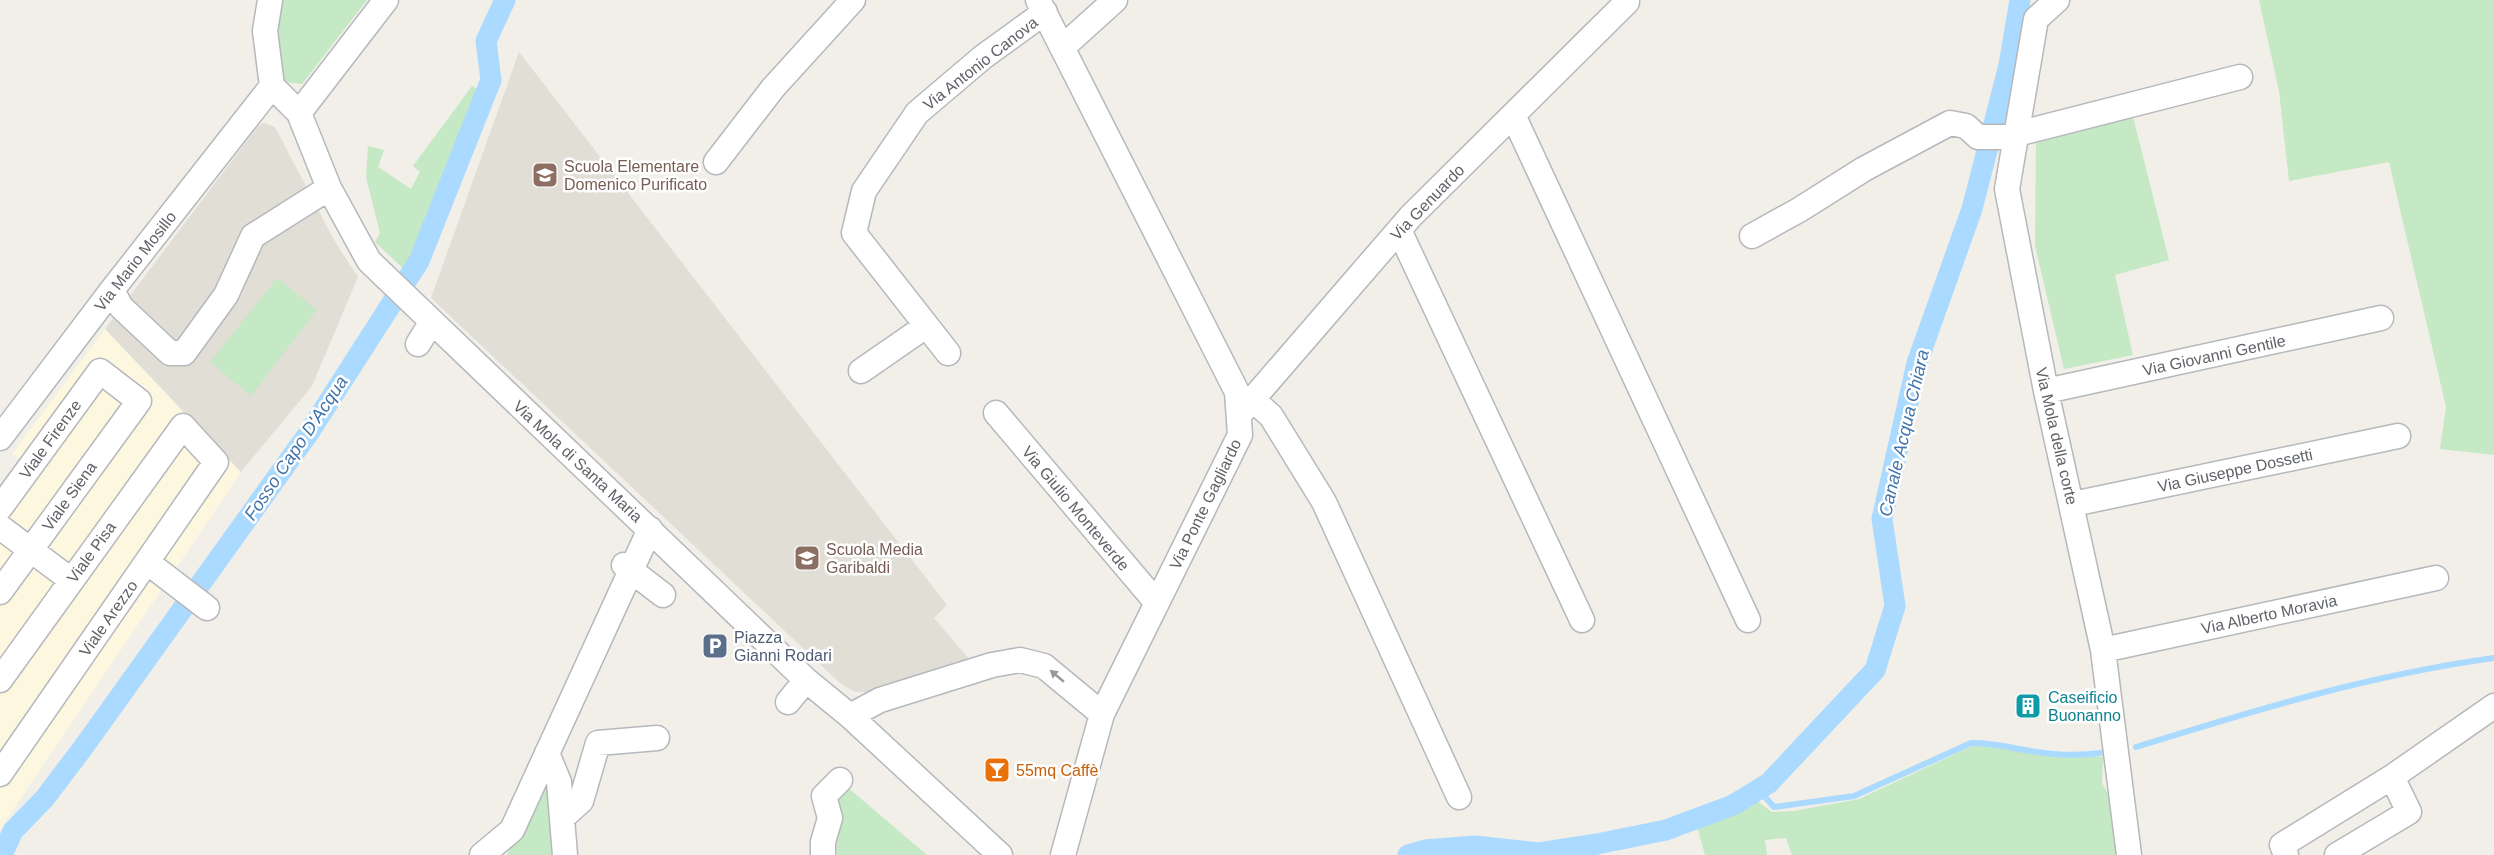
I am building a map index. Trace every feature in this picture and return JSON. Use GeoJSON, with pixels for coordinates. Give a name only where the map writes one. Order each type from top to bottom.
{"type":"FeatureCollection","features":[{"type":"Feature","properties":{"kind":"street"},"geometry":{"type":"LineString","coordinates":[[270,0],[265,31],[272,86]]}},
{"type":"Feature","properties":{"kind":"street"},"geometry":{"type":"LineString","coordinates":[[299,113],[386,0]]}},
{"type":"Feature","properties":{"kind":"street"},"geometry":{"type":"LineString","coordinates":[[716,162],[773,88],[853,0]]}},
{"type":"Feature","properties":{"kind":"street"},"geometry":{"type":"LineString","coordinates":[[1063,47],[1115,0]]}},
{"type":"Feature","properties":{"kind":"street","name":"Via Genuardo"},"geometry":{"type":"LineString","coordinates":[[1246,407],[1399,230],[1627,2]]}},
{"type":"Feature","properties":{"kind":"street","name":"Via Ponte Gagliardo"},"geometry":{"type":"LineString","coordinates":[[1042,6],[1246,407],[1240,435],[1102,714],[1063,855]]}},
{"type":"Feature","properties":{"kind":"street","name":"Via Antonio Canova"},"geometry":{"type":"LineString","coordinates":[[948,353],[854,233],[864,191],[917,113],[1042,6]]}},
{"type":"Feature","properties":{"kind":"street","name":"Via Mola della corte"},"geometry":{"type":"LineString","coordinates":[[2048,6],[2010,136],[2007,189],[2046,391],[2073,504],[2103,650],[2129,855]]}},
{"type":"Feature","properties":{"kind":"street"},"geometry":{"type":"LineString","coordinates":[[1752,236],[1799,210],[1864,169],[1950,123],[1966,126],[1978,137],[2010,136],[2240,77]]}},
{"type":"Feature","properties":{"kind":"street","name":"Via Mola di Santa Maria"},"geometry":{"type":"LineString","coordinates":[[272,86],[299,113],[329,188],[369,261],[431,323],[650,529],[806,680],[850,716],[1000,855]]}},
{"type":"Feature","properties":{"kind":"street","name":"Via Mario Mosillo"},"geometry":{"type":"LineString","coordinates":[[0,438],[112,290],[272,86]]}},
{"type":"Feature","properties":{"kind":"street"},"geometry":{"type":"LineString","coordinates":[[1513,116],[1748,620]]}},
{"type":"Feature","properties":{"kind":"street"},"geometry":{"type":"LineString","coordinates":[[112,290],[121,307],[170,354],[184,353],[226,295],[253,236],[329,188]]}},
{"type":"Feature","properties":{"kind":"street"},"geometry":{"type":"LineString","coordinates":[[1399,230],[1582,620]]}},
{"type":"Feature","properties":{"kind":"street","name":"Via Giovanni Gentile"},"geometry":{"type":"LineString","coordinates":[[2046,391],[2381,318]]}},
{"type":"Feature","properties":{"kind":"street"},"geometry":{"type":"LineString","coordinates":[[418,344],[431,323]]}},
{"type":"Feature","properties":{"kind":"street"},"geometry":{"type":"LineString","coordinates":[[861,371],[926,326]]}},
{"type":"Feature","properties":{"kind":"street","name":"Viale Firenze"},"geometry":{"type":"LineString","coordinates":[[0,508],[100,371],[139,401]]}},
{"type":"Feature","properties":{"kind":"street","name":"Viale Siena"},"geometry":{"type":"LineString","coordinates":[[0,592],[139,401]]}},
{"type":"Feature","properties":{"kind":"street"},"geometry":{"type":"LineString","coordinates":[[1246,407],[1271,416],[1323,502],[1459,797]]}},
{"type":"Feature","properties":{"kind":"street","name":"Via Giulio Monteverde"},"geometry":{"type":"LineString","coordinates":[[996,413],[1157,603]]}},
{"type":"Feature","properties":{"kind":"street","name":"Viale Arezzo"},"geometry":{"type":"LineString","coordinates":[[0,774],[216,462],[183,426]]}},
{"type":"Feature","properties":{"kind":"street","name":"Viale Pisa"},"geometry":{"type":"LineString","coordinates":[[0,680],[183,426]]}},
{"type":"Feature","properties":{"kind":"street","name":"Via Giuseppe Dossetti"},"geometry":{"type":"LineString","coordinates":[[2073,504],[2397,436]]}},
{"type":"Feature","properties":{"kind":"street"},"geometry":{"type":"LineString","coordinates":[[0,527],[71,580]]}},
{"type":"Feature","properties":{"kind":"street"},"geometry":{"type":"LineString","coordinates":[[482,855],[512,830],[627,567],[650,529]]}},
{"type":"Feature","properties":{"kind":"street"},"geometry":{"type":"LineString","coordinates":[[147,562],[207,608]]}},
{"type":"Feature","properties":{"kind":"street"},"geometry":{"type":"LineString","coordinates":[[627,567],[663,595]]}},
{"type":"Feature","properties":{"kind":"street","name":"Via Alberto Moravia"},"geometry":{"type":"LineString","coordinates":[[2103,650],[2436,578]]}},
{"type":"Feature","properties":{"kind":"street"},"geometry":{"type":"LineString","coordinates":[[850,716],[880,700],[993,665],[1020,660],[1044,666],[1102,714]]}},
{"type":"Feature","properties":{"kind":"street"},"geometry":{"type":"LineString","coordinates":[[788,702],[806,680]]}},
{"type":"Feature","properties":{"kind":"street"},"geometry":{"type":"LineString","coordinates":[[2286,855],[2282,845],[2392,777],[2494,706]]}},
{"type":"Feature","properties":{"kind":"street"},"geometry":{"type":"LineString","coordinates":[[562,818],[581,801],[598,742],[657,738]]}},
{"type":"Feature","properties":{"kind":"street"},"geometry":{"type":"LineString","coordinates":[[547,753],[559,782],[565,855]]}},
{"type":"Feature","properties":{"kind":"street"},"geometry":{"type":"LineString","coordinates":[[2337,855],[2409,812],[2392,777]]}},
{"type":"Feature","properties":{"kind":"street"},"geometry":{"type":"LineString","coordinates":[[823,855],[823,842],[830,818],[824,796],[840,780]]}},
{"type":"Feature","properties":{"kind":"shaded area","name":"Scuola Elementare Domenico Purificato"},"geometry":{"type":"Polygon","coordinates":[[[519,52],[947,605],[934,618],[970,660],[872,692],[855,692],[841,684],[431,298],[519,52]]]}},
{"type":"Feature","properties":{"kind":"shaded area"},"geometry":{"type":"Polygon","coordinates":[[[264,123],[275,127],[335,242],[358,277],[312,386],[241,472],[105,329],[258,126],[264,123]]]}},
{"type":"Feature","properties":{"kind":"shaded area"},"geometry":{"type":"Polygon","coordinates":[[[105,329],[241,472],[0,829],[0,497],[25,461],[12,454],[105,329]]]}},
{"type":"Feature","properties":{"kind":"green space"},"geometry":{"type":"Polygon","coordinates":[[[283,0],[367,0],[302,84],[284,82],[277,23],[283,0]]]}},
{"type":"Feature","properties":{"kind":"green space"},"geometry":{"type":"Polygon","coordinates":[[[2259,0],[2494,0],[2494,455],[2440,449],[2446,407],[2389,162],[2289,181],[2279,91],[2259,0]]]}},
{"type":"Feature","properties":{"kind":"green space"},"geometry":{"type":"Polygon","coordinates":[[[472,86],[480,91],[406,271],[375,242],[380,233],[366,177],[368,146],[384,150],[378,167],[411,189],[420,172],[413,166],[472,86]]]}},
{"type":"Feature","properties":{"kind":"green space"},"geometry":{"type":"Polygon","coordinates":[[[2133,117],[2169,260],[2115,275],[2133,355],[2064,369],[2035,246],[2036,143],[2133,117]]]}},
{"type":"Feature","properties":{"kind":"green space"},"geometry":{"type":"Polygon","coordinates":[[[277,278],[317,310],[251,396],[210,362],[277,278]]]}},
{"type":"Feature","properties":{"kind":"green space"},"geometry":{"type":"Polygon","coordinates":[[[1986,745],[2033,754],[2103,757],[2102,783],[2113,803],[2122,855],[1792,855],[1786,838],[1765,840],[1767,855],[1705,855],[1697,827],[1756,800],[1772,812],[1794,811],[1859,799],[1972,746],[1986,745]]]}},
{"type":"Feature","properties":{"kind":"green space"},"geometry":{"type":"Polygon","coordinates":[[[538,781],[551,782],[556,855],[507,855],[538,781]]]}},
{"type":"Feature","properties":{"kind":"green space"},"geometry":{"type":"Polygon","coordinates":[[[846,786],[927,855],[837,855],[836,803],[846,786]]]}},
{"type":"Feature","properties":{"kind":"waterway","name":"Fosso Capo D'Acqua"},"geometry":{"type":"LineString","coordinates":[[2,855],[13,831],[45,798],[85,745],[308,434],[419,261],[491,80],[486,41],[505,0]]}},
{"type":"Feature","properties":{"kind":"waterway","name":"Canale Acqua Chiara"},"geometry":{"type":"LineString","coordinates":[[1408,855],[1425,850],[1475,846],[1539,853],[1666,830],[1733,805],[1769,783],[1875,670],[1895,606],[1882,519],[1917,363],[1972,209],[2009,65],[2020,0]]}},
{"type":"Feature","properties":{"kind":"waterway"},"geometry":{"type":"LineString","coordinates":[[2136,747],[2313,695],[2402,674],[2494,658]]}},
{"type":"Feature","properties":{"kind":"waterway"},"geometry":{"type":"LineString","coordinates":[[1758,789],[1774,807],[1854,796],[1971,743],[1994,744],[2057,754],[2101,753]]}},
{"type":"Feature","properties":{"kind":"place","name":"Scuola Elementare Domenico Purificato"},"geometry":{"type":"Point","coordinates":[545,175]}},
{"type":"Feature","properties":{"kind":"place","name":"Scuola Media Garibaldi"},"geometry":{"type":"Point","coordinates":[807,558]}},
{"type":"Feature","properties":{"kind":"place","name":"Piazza Gianni Rodari"},"geometry":{"type":"Point","coordinates":[715,646]}},
{"type":"Feature","properties":{"kind":"place","name":"Caseificio Buonanno"},"geometry":{"type":"Point","coordinates":[2028,706]}},
{"type":"Feature","properties":{"kind":"place","name":"55mq Caffè"},"geometry":{"type":"Point","coordinates":[997,770]}}]}
